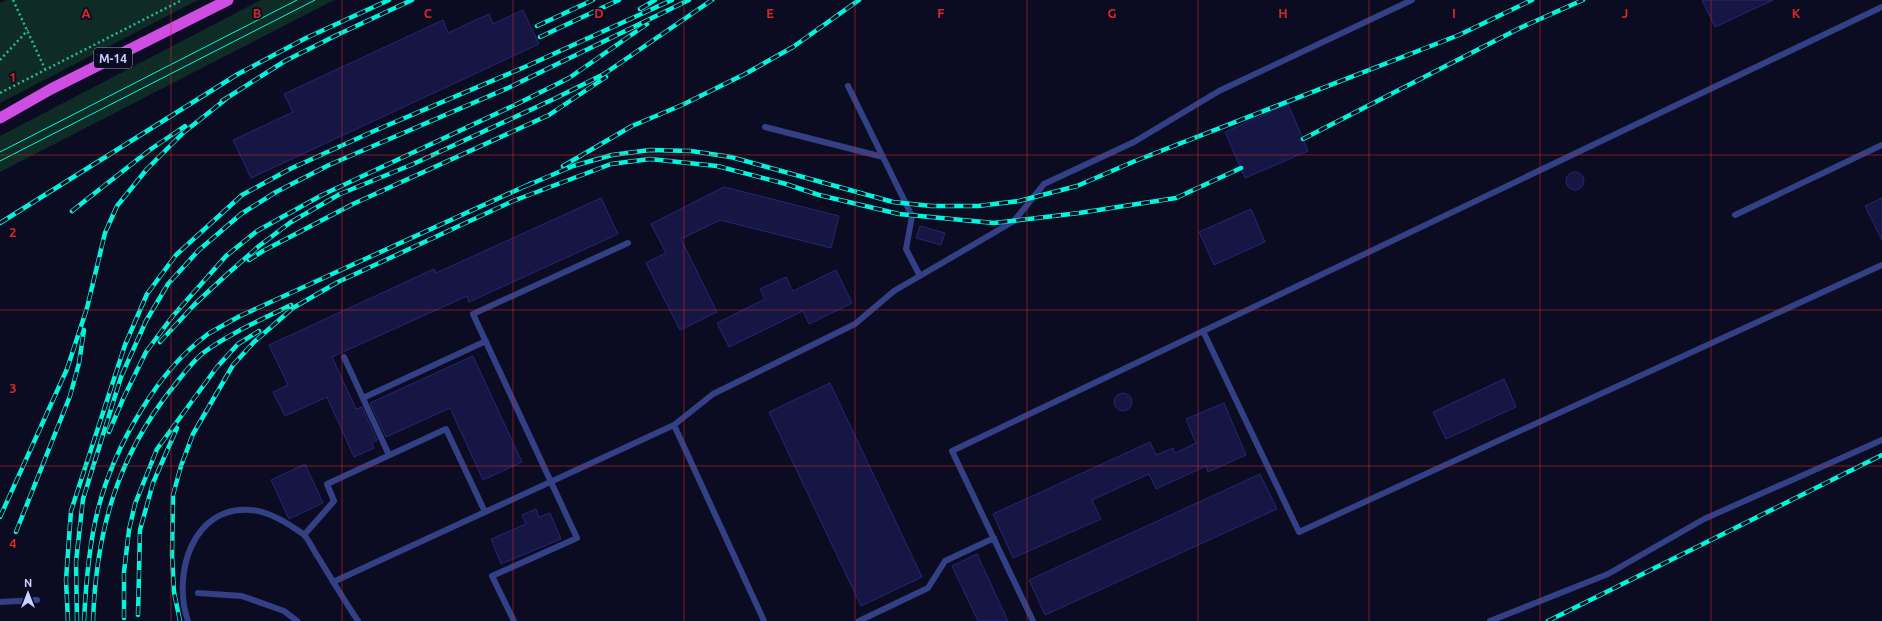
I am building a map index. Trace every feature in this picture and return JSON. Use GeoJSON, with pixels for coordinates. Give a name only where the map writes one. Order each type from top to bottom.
{"type":"FeatureCollection","features":[{"type":"Feature","properties":{"kind":"highway","name":"М-14"},"geometry":{"type":"LineString","coordinates":[[0,118],[58,86],[228,0]]}},
{"type":"Feature","properties":{"kind":"lane"},"geometry":{"type":"LineString","coordinates":[[333,582],[674,425],[713,394],[855,324],[894,291],[1014,221],[1044,184],[1134,142],[1219,91],[1412,0]]}},
{"type":"Feature","properties":{"kind":"lane"},"geometry":{"type":"LineString","coordinates":[[1034,621],[952,451],[1882,7]]}},
{"type":"Feature","properties":{"kind":"lane"},"geometry":{"type":"LineString","coordinates":[[848,86],[912,216],[906,249],[920,276]]}},
{"type":"Feature","properties":{"kind":"lane"},"geometry":{"type":"LineString","coordinates":[[765,127],[883,157]]}},
{"type":"Feature","properties":{"kind":"lane"},"geometry":{"type":"LineString","coordinates":[[1735,215],[1882,146]]}},
{"type":"Feature","properties":{"kind":"lane"},"geometry":{"type":"LineString","coordinates":[[514,621],[492,576],[577,538],[474,314],[628,243]]}},
{"type":"Feature","properties":{"kind":"lane"},"geometry":{"type":"LineString","coordinates":[[1203,331],[1299,532],[1882,265]]}},
{"type":"Feature","properties":{"kind":"lane"},"geometry":{"type":"LineString","coordinates":[[363,398],[486,341]]}},
{"type":"Feature","properties":{"kind":"lane"},"geometry":{"type":"LineString","coordinates":[[344,357],[389,455]]}},
{"type":"Feature","properties":{"kind":"lane"},"geometry":{"type":"LineString","coordinates":[[674,425],[764,621]]}},
{"type":"Feature","properties":{"kind":"lane"},"geometry":{"type":"LineString","coordinates":[[304,535],[334,501],[327,484],[446,429],[485,512]]}},
{"type":"Feature","properties":{"kind":"lane"},"geometry":{"type":"LineString","coordinates":[[1490,621],[1608,574],[1704,519],[1882,440]]}},
{"type":"Feature","properties":{"kind":"lane"},"geometry":{"type":"LineString","coordinates":[[188,621],[182,600],[182,578],[185,560],[197,537],[205,528],[219,516],[235,510],[252,510],[267,514],[304,535],[358,621]]}},
{"type":"Feature","properties":{"kind":"lane"},"geometry":{"type":"LineString","coordinates":[[859,621],[928,588],[945,561],[994,538]]}},
{"type":"Feature","properties":{"kind":"lane"},"geometry":{"type":"LineString","coordinates":[[198,593],[242,596],[284,611],[297,621]]}},
{"type":"Feature","properties":{"kind":"lane"},"geometry":{"type":"LineString","coordinates":[[0,602],[37,600]]}},
{"type":"Feature","properties":{"kind":"path"},"geometry":{"type":"LineString","coordinates":[[13,0],[45,69]]}},
{"type":"Feature","properties":{"kind":"path"},"geometry":{"type":"LineString","coordinates":[[0,93],[182,0]]}},
{"type":"Feature","properties":{"kind":"path"},"geometry":{"type":"LineString","coordinates":[[0,60],[28,30]]}},
{"type":"Feature","properties":{"kind":"green space"},"geometry":{"type":"Polygon","coordinates":[[[6,0],[198,0],[0,103],[0,3],[6,0]]]}},
{"type":"Feature","properties":{"kind":"green space"},"geometry":{"type":"Polygon","coordinates":[[[261,0],[334,0],[0,172],[0,136],[261,0]]]}},
{"type":"Feature","properties":{"kind":"building"},"geometry":{"type":"Polygon","coordinates":[[[1702,0],[1773,0],[1715,27],[1702,0]]]}},
{"type":"Feature","properties":{"kind":"building"},"geometry":{"type":"Polygon","coordinates":[[[523,10],[539,44],[251,178],[233,140],[293,112],[284,94],[443,20],[448,33],[489,14],[493,24],[523,10]]]}},
{"type":"Feature","properties":{"kind":"building"},"geometry":{"type":"Polygon","coordinates":[[[1288,104],[1308,151],[1245,178],[1225,132],[1288,104]]]}},
{"type":"Feature","properties":{"kind":"building"},"geometry":{"type":"Polygon","coordinates":[[[1575,172],[1581,175],[1584,181],[1581,187],[1575,190],[1569,187],[1566,181],[1569,175],[1575,172]]]}},
{"type":"Feature","properties":{"kind":"building"},"geometry":{"type":"Polygon","coordinates":[[[724,187],[839,216],[831,248],[720,220],[681,239],[717,312],[680,330],[646,263],[666,253],[651,224],[724,187]]]}},
{"type":"Feature","properties":{"kind":"building"},"geometry":{"type":"Polygon","coordinates":[[[601,198],[618,234],[469,302],[467,296],[332,357],[356,409],[362,407],[377,440],[372,443],[374,448],[354,457],[327,397],[285,416],[273,392],[288,385],[269,345],[434,269],[436,273],[601,198]]]}},
{"type":"Feature","properties":{"kind":"building"},"geometry":{"type":"Polygon","coordinates":[[[1882,198],[1882,240],[1865,206],[1882,198]]]}},
{"type":"Feature","properties":{"kind":"building"},"geometry":{"type":"Polygon","coordinates":[[[1251,209],[1265,242],[1214,265],[1199,232],[1251,209]]]}},
{"type":"Feature","properties":{"kind":"building"},"geometry":{"type":"Polygon","coordinates":[[[920,226],[945,233],[941,245],[916,238],[920,226]]]}},
{"type":"Feature","properties":{"kind":"building"},"geometry":{"type":"Polygon","coordinates":[[[836,270],[852,303],[809,324],[803,311],[729,347],[717,323],[765,299],[760,289],[786,277],[793,291],[836,270]]]}},
{"type":"Feature","properties":{"kind":"building"},"geometry":{"type":"Polygon","coordinates":[[[473,356],[522,462],[483,480],[450,408],[386,437],[370,403],[473,356]]]}},
{"type":"Feature","properties":{"kind":"building"},"geometry":{"type":"Polygon","coordinates":[[[1504,379],[1516,407],[1446,439],[1433,412],[1504,379]]]}},
{"type":"Feature","properties":{"kind":"building"},"geometry":{"type":"Polygon","coordinates":[[[830,383],[922,577],[861,606],[769,412],[830,383]]]}},
{"type":"Feature","properties":{"kind":"building"},"geometry":{"type":"Polygon","coordinates":[[[1123,393],[1129,396],[1132,402],[1129,408],[1123,411],[1117,408],[1114,402],[1117,396],[1123,393]]]}},
{"type":"Feature","properties":{"kind":"building"},"geometry":{"type":"Polygon","coordinates":[[[1224,403],[1246,455],[1208,472],[1206,466],[1156,489],[1149,474],[1092,500],[1101,519],[1013,558],[993,514],[1150,442],[1156,455],[1173,448],[1175,453],[1196,443],[1186,419],[1224,403]]]}},
{"type":"Feature","properties":{"kind":"building"},"geometry":{"type":"Polygon","coordinates":[[[305,464],[323,503],[289,519],[271,480],[305,464]]]}},
{"type":"Feature","properties":{"kind":"building"},"geometry":{"type":"Polygon","coordinates":[[[1260,474],[1277,509],[1045,615],[1029,580],[1260,474]]]}},
{"type":"Feature","properties":{"kind":"building"},"geometry":{"type":"Polygon","coordinates":[[[536,509],[539,517],[550,513],[561,539],[501,564],[491,539],[526,524],[522,515],[536,509]]]}},
{"type":"Feature","properties":{"kind":"building"},"geometry":{"type":"Polygon","coordinates":[[[977,554],[1008,621],[978,621],[952,566],[977,554]]]}},
{"type":"Feature","properties":{"kind":"tram line"},"geometry":{"type":"LineString","coordinates":[[0,152],[297,0]]}},
{"type":"Feature","properties":{"kind":"tram line"},"geometry":{"type":"LineString","coordinates":[[0,161],[315,0]]}},
{"type":"Feature","properties":{"kind":"railway"},"geometry":{"type":"LineString","coordinates":[[0,223],[238,74],[306,38],[389,0]]}},
{"type":"Feature","properties":{"kind":"railway"},"geometry":{"type":"LineString","coordinates":[[222,101],[285,61],[412,0]]}},
{"type":"Feature","properties":{"kind":"railway"},"geometry":{"type":"LineString","coordinates":[[537,26],[593,0]]}},
{"type":"Feature","properties":{"kind":"railway"},"geometry":{"type":"LineString","coordinates":[[540,37],[619,0]]}},
{"type":"Feature","properties":{"kind":"railway"},"geometry":{"type":"LineString","coordinates":[[640,9],[655,0]]}},
{"type":"Feature","properties":{"kind":"railway"},"geometry":{"type":"LineString","coordinates":[[68,621],[66,580],[71,511],[125,345],[147,294],[176,255],[242,195],[292,168],[374,131],[527,66],[672,0]]}},
{"type":"Feature","properties":{"kind":"railway"},"geometry":{"type":"LineString","coordinates":[[77,621],[76,562],[83,499],[121,377],[146,321],[168,284],[199,250],[241,214],[276,192],[329,165],[510,87],[689,0]]}},
{"type":"Feature","properties":{"kind":"railway"},"geometry":{"type":"LineString","coordinates":[[160,342],[195,304],[224,277],[259,246],[291,222],[340,194],[411,165],[556,98],[604,74],[712,0]]}},
{"type":"Feature","properties":{"kind":"railway"},"geometry":{"type":"LineString","coordinates":[[563,166],[632,126],[682,105],[745,74],[793,47],[859,0]]}},
{"type":"Feature","properties":{"kind":"railway"},"geometry":{"type":"LineString","coordinates":[[526,186],[573,166],[612,155],[650,150],[691,151],[731,157],[893,202],[931,206],[978,206],[1019,201],[1077,186],[1135,161],[1459,35],[1532,0]]}},
{"type":"Feature","properties":{"kind":"railway"},"geometry":{"type":"LineString","coordinates":[[1303,139],[1522,27],[1583,0]]}},
{"type":"Feature","properties":{"kind":"railway"},"geometry":{"type":"LineString","coordinates":[[109,432],[146,352],[172,317],[226,256],[257,231],[322,195],[569,78],[647,24]]}},
{"type":"Feature","properties":{"kind":"railway"},"geometry":{"type":"LineString","coordinates":[[249,260],[263,251],[353,204],[549,115],[606,77]]}},
{"type":"Feature","properties":{"kind":"railway"},"geometry":{"type":"LineString","coordinates":[[0,517],[67,369],[87,308],[105,233],[117,206],[147,169],[183,133],[226,99]]}},
{"type":"Feature","properties":{"kind":"railway"},"geometry":{"type":"LineString","coordinates":[[72,211],[151,149],[185,126]]}},
{"type":"Feature","properties":{"kind":"railway"},"geometry":{"type":"LineString","coordinates":[[180,621],[174,592],[172,555],[173,495],[181,466],[193,434],[233,365],[254,342],[293,308],[338,282],[513,201],[611,164],[650,159],[717,166],[786,184],[819,195],[899,214],[994,223],[1079,213],[1176,198],[1241,168]]}},
{"type":"Feature","properties":{"kind":"railway"},"geometry":{"type":"LineString","coordinates":[[84,621],[88,563],[92,536],[105,486],[127,435],[142,409],[163,378],[189,350],[208,334],[240,316],[532,183]]}},
{"type":"Feature","properties":{"kind":"railway"},"geometry":{"type":"LineString","coordinates":[[93,621],[95,588],[105,526],[113,497],[124,468],[137,441],[173,387],[203,353],[235,333],[291,305]]}},
{"type":"Feature","properties":{"kind":"railway"},"geometry":{"type":"LineString","coordinates":[[16,532],[70,396],[79,363],[84,330]]}},
{"type":"Feature","properties":{"kind":"railway"},"geometry":{"type":"LineString","coordinates":[[124,618],[124,572],[129,530],[135,504],[157,449],[217,367],[238,344],[259,331]]}},
{"type":"Feature","properties":{"kind":"railway"},"geometry":{"type":"LineString","coordinates":[[138,615],[140,530],[153,483],[177,428]]}},
{"type":"Feature","properties":{"kind":"railway"},"geometry":{"type":"LineString","coordinates":[[1548,621],[1882,455]]}}]}
